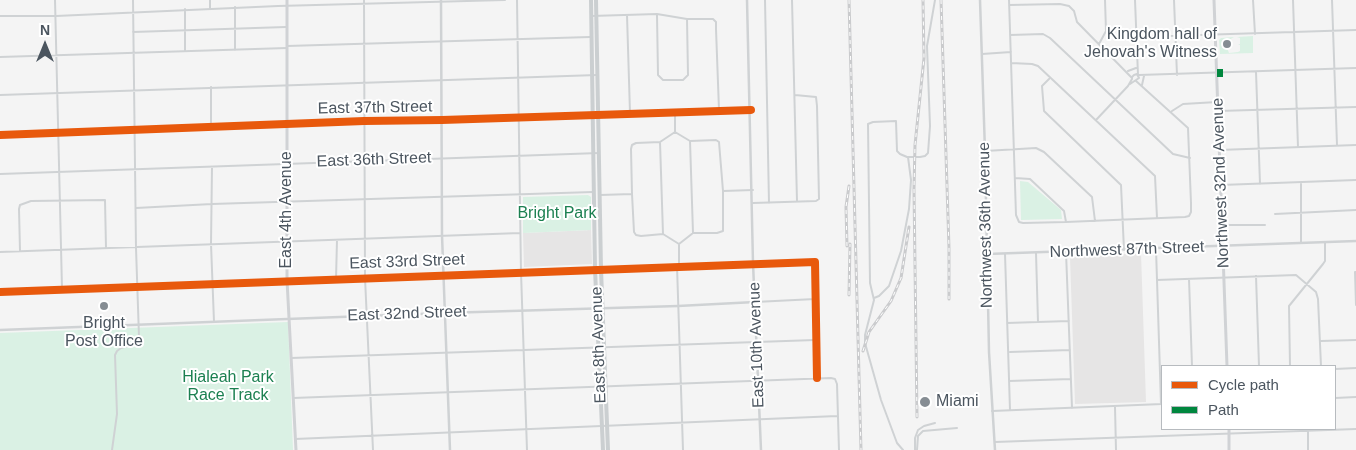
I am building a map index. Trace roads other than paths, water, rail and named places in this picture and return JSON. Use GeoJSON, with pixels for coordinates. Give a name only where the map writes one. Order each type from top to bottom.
{"type":"FeatureCollection","features":[{"type":"Feature","properties":{"kind":"main road","name":"East 4th Avenue"},"geometry":{"type":"LineString","coordinates":[[287,0],[287,280],[296,450]]}},
{"type":"Feature","properties":{"kind":"main road","name":"East 8th Avenue"},"geometry":{"type":"LineString","coordinates":[[591,0],[594,192],[602,308],[601,347]]}},
{"type":"Feature","properties":{"kind":"main road","name":"East 8th Avenue"},"geometry":{"type":"LineString","coordinates":[[596,0],[600,195],[597,308],[608,450]]}},
{"type":"Feature","properties":{"kind":"main road","name":"Northwest 32nd Avenue"},"geometry":{"type":"LineString","coordinates":[[1214,0],[1227,365]]}},
{"type":"Feature","properties":{"kind":"main road","name":"East 8th Avenue"},"geometry":{"type":"LineString","coordinates":[[603,386],[603,450]]}},
{"type":"Feature","properties":{"kind":"main road"},"geometry":{"type":"LineString","coordinates":[[1229,430],[1229,450]]}},
{"type":"Feature","properties":{"kind":"street"},"geometry":{"type":"LineString","coordinates":[[55,0],[62,288]]}},
{"type":"Feature","properties":{"kind":"street"},"geometry":{"type":"LineString","coordinates":[[112,450],[117,414],[115,355],[121,348],[136,344],[139,337],[133,0]]}},
{"type":"Feature","properties":{"kind":"street"},"geometry":{"type":"LineString","coordinates":[[210,0],[210,8]]}},
{"type":"Feature","properties":{"kind":"street"},"geometry":{"type":"LineString","coordinates":[[364,0],[365,278],[373,450]]}},
{"type":"Feature","properties":{"kind":"street"},"geometry":{"type":"LineString","coordinates":[[0,16],[56,16],[235,7],[505,0]]}},
{"type":"Feature","properties":{"kind":"street"},"geometry":{"type":"LineString","coordinates":[[517,0],[520,233],[527,450]]}},
{"type":"Feature","properties":{"kind":"street","name":"East 10th Avenue"},"geometry":{"type":"LineString","coordinates":[[747,0],[761,450]]}},
{"type":"Feature","properties":{"kind":"street"},"geometry":{"type":"LineString","coordinates":[[764,0],[769,203]]}},
{"type":"Feature","properties":{"kind":"street"},"geometry":{"type":"LineString","coordinates":[[792,0],[797,202]]}},
{"type":"Feature","properties":{"kind":"street"},"geometry":{"type":"LineString","coordinates":[[903,450],[896,440],[881,400],[865,347],[864,336],[874,298],[870,283],[868,124],[872,122],[896,121],[897,150],[902,156],[924,156],[928,154],[926,52],[935,0]]}},
{"type":"Feature","properties":{"kind":"street","name":"Northwest 36th Avenue"},"geometry":{"type":"LineString","coordinates":[[980,0],[986,151],[988,327],[995,450]]}},
{"type":"Feature","properties":{"kind":"street"},"geometry":{"type":"LineString","coordinates":[[1009,0],[1009,5],[1010,35],[1011,52],[1015,178],[1017,220],[1023,223],[1066,222],[1189,216],[1191,212],[1188,128],[1132,78],[1077,22],[1074,11],[1069,6],[1060,4],[1009,5]]}},
{"type":"Feature","properties":{"kind":"street"},"geometry":{"type":"LineString","coordinates":[[1099,44],[1106,32],[1105,0]]}},
{"type":"Feature","properties":{"kind":"street"},"geometry":{"type":"LineString","coordinates":[[1128,86],[1136,81],[1137,76],[1135,0]]}},
{"type":"Feature","properties":{"kind":"street"},"geometry":{"type":"LineString","coordinates":[[1174,0],[1177,75]]}},
{"type":"Feature","properties":{"kind":"street"},"geometry":{"type":"LineString","coordinates":[[1254,0],[1255,34]]}},
{"type":"Feature","properties":{"kind":"street"},"geometry":{"type":"LineString","coordinates":[[1293,0],[1298,147]]}},
{"type":"Feature","properties":{"kind":"street"},"geometry":{"type":"LineString","coordinates":[[1332,0],[1337,146]]}},
{"type":"Feature","properties":{"kind":"street"},"geometry":{"type":"LineString","coordinates":[[441,1],[442,236],[450,450]]}},
{"type":"Feature","properties":{"kind":"street"},"geometry":{"type":"LineString","coordinates":[[235,7],[236,50]]}},
{"type":"Feature","properties":{"kind":"street"},"geometry":{"type":"LineString","coordinates":[[185,9],[185,51]]}},
{"type":"Feature","properties":{"kind":"street"},"geometry":{"type":"LineString","coordinates":[[591,16],[657,14],[687,19],[713,19],[716,22],[719,110]]}},
{"type":"Feature","properties":{"kind":"street"},"geometry":{"type":"LineString","coordinates":[[657,14],[659,77],[663,80],[686,78],[688,75],[687,19]]}},
{"type":"Feature","properties":{"kind":"street"},"geometry":{"type":"LineString","coordinates":[[627,15],[630,113]]}},
{"type":"Feature","properties":{"kind":"street"},"geometry":{"type":"LineString","coordinates":[[133,32],[287,27]]}},
{"type":"Feature","properties":{"kind":"street"},"geometry":{"type":"LineString","coordinates":[[1136,38],[1356,30]]}},
{"type":"Feature","properties":{"kind":"street"},"geometry":{"type":"LineString","coordinates":[[1010,35],[1043,34],[1050,38],[1173,154],[1190,158]]}},
{"type":"Feature","properties":{"kind":"street"},"geometry":{"type":"LineString","coordinates":[[0,57],[597,36]]}},
{"type":"Feature","properties":{"kind":"street"},"geometry":{"type":"LineString","coordinates":[[982,54],[1011,52]]}},
{"type":"Feature","properties":{"kind":"street"},"geometry":{"type":"LineString","coordinates":[[1011,63],[1038,66],[1155,176],[1158,218]]}},
{"type":"Feature","properties":{"kind":"street"},"geometry":{"type":"LineString","coordinates":[[1127,71],[1136,66]]}},
{"type":"Feature","properties":{"kind":"street"},"geometry":{"type":"LineString","coordinates":[[1096,120],[1128,86],[1132,78],[1137,76],[1356,68]]}},
{"type":"Feature","properties":{"kind":"street"},"geometry":{"type":"LineString","coordinates":[[1127,71],[1137,76],[1142,85]]}},
{"type":"Feature","properties":{"kind":"street"},"geometry":{"type":"LineString","coordinates":[[1256,72],[1260,184]]}},
{"type":"Feature","properties":{"kind":"street"},"geometry":{"type":"LineString","coordinates":[[0,96],[211,87],[598,75]]}},
{"type":"Feature","properties":{"kind":"street"},"geometry":{"type":"LineString","coordinates":[[1142,85],[1144,76]]}},
{"type":"Feature","properties":{"kind":"street"},"geometry":{"type":"LineString","coordinates":[[1050,78],[1042,86],[1044,111],[1121,185],[1124,250]]}},
{"type":"Feature","properties":{"kind":"street"},"geometry":{"type":"LineString","coordinates":[[211,87],[211,127]]}},
{"type":"Feature","properties":{"kind":"street"},"geometry":{"type":"LineString","coordinates":[[753,203],[816,201],[819,199],[818,106],[816,96],[794,95]]}},
{"type":"Feature","properties":{"kind":"street"},"geometry":{"type":"LineString","coordinates":[[1172,112],[1183,104],[1217,102]]}},
{"type":"Feature","properties":{"kind":"street"},"geometry":{"type":"LineString","coordinates":[[1218,111],[1356,107]]}},
{"type":"Feature","properties":{"kind":"street","name":"East 37th Street"},"geometry":{"type":"LineString","coordinates":[[0,135],[364,121],[750,110]]}},
{"type":"Feature","properties":{"kind":"street"},"geometry":{"type":"LineString","coordinates":[[675,112],[675,132]]}},
{"type":"Feature","properties":{"kind":"street"},"geometry":{"type":"LineString","coordinates":[[675,132],[690,141],[716,140],[719,142],[723,191],[723,231],[717,233],[694,233],[679,244]]}},
{"type":"Feature","properties":{"kind":"street"},"geometry":{"type":"LineString","coordinates":[[675,132],[660,142],[636,143],[632,145],[632,194],[634,232],[636,235],[663,234],[679,244]]}},
{"type":"Feature","properties":{"kind":"street"},"geometry":{"type":"LineString","coordinates":[[690,141],[694,233]]}},
{"type":"Feature","properties":{"kind":"street"},"geometry":{"type":"LineString","coordinates":[[660,142],[663,234]]}},
{"type":"Feature","properties":{"kind":"street"},"geometry":{"type":"LineString","coordinates":[[1219,150],[1356,145]]}},
{"type":"Feature","properties":{"kind":"street"},"geometry":{"type":"LineString","coordinates":[[986,151],[1036,148],[1044,152],[1092,197],[1095,221]]}},
{"type":"Feature","properties":{"kind":"street","name":"East 36th Street"},"geometry":{"type":"LineString","coordinates":[[0,174],[442,157],[599,153]]}},
{"type":"Feature","properties":{"kind":"street"},"geometry":{"type":"LineString","coordinates":[[874,298],[879,296],[889,286],[901,251],[909,209],[911,180],[908,157]]}},
{"type":"Feature","properties":{"kind":"street"},"geometry":{"type":"LineString","coordinates":[[212,167],[214,322]]}},
{"type":"Feature","properties":{"kind":"street"},"geometry":{"type":"LineString","coordinates":[[1015,178],[1030,179],[1064,211],[1066,222]]}},
{"type":"Feature","properties":{"kind":"street"},"geometry":{"type":"LineString","coordinates":[[1220,185],[1356,180]]}},
{"type":"Feature","properties":{"kind":"street"},"geometry":{"type":"LineString","coordinates":[[1301,182],[1301,243]]}},
{"type":"Feature","properties":{"kind":"street"},"geometry":{"type":"LineString","coordinates":[[723,191],[753,190]]}},
{"type":"Feature","properties":{"kind":"street"},"geometry":{"type":"LineString","coordinates":[[136,208],[520,193],[594,192],[600,195],[632,194]]}},
{"type":"Feature","properties":{"kind":"street"},"geometry":{"type":"LineString","coordinates":[[20,251],[19,209],[20,205],[31,201],[105,200],[106,248]]}},
{"type":"Feature","properties":{"kind":"street"},"geometry":{"type":"LineString","coordinates":[[1276,214],[1356,210]]}},
{"type":"Feature","properties":{"kind":"street"},"geometry":{"type":"LineString","coordinates":[[1222,225],[1265,225]]}},
{"type":"Feature","properties":{"kind":"street"},"geometry":{"type":"LineString","coordinates":[[0,252],[520,233]]}},
{"type":"Feature","properties":{"kind":"street"},"geometry":{"type":"LineString","coordinates":[[336,279],[337,240]]}},
{"type":"Feature","properties":{"kind":"street","name":"Northwest 87th Street"},"geometry":{"type":"LineString","coordinates":[[987,254],[1356,241]]}},
{"type":"Feature","properties":{"kind":"street"},"geometry":{"type":"LineString","coordinates":[[1290,365],[1289,306],[1325,261],[1325,242]]}},
{"type":"Feature","properties":{"kind":"street"},"geometry":{"type":"LineString","coordinates":[[679,244],[678,306],[683,450]]}},
{"type":"Feature","properties":{"kind":"street"},"geometry":{"type":"LineString","coordinates":[[1156,249],[1161,379]]}},
{"type":"Feature","properties":{"kind":"street"},"geometry":{"type":"LineString","coordinates":[[1066,252],[1072,408]]}},
{"type":"Feature","properties":{"kind":"street"},"geometry":{"type":"LineString","coordinates":[[1036,253],[1038,322]]}},
{"type":"Feature","properties":{"kind":"street"},"geometry":{"type":"LineString","coordinates":[[1005,254],[1010,410]]}},
{"type":"Feature","properties":{"kind":"street","name":"East 33rd Street"},"geometry":{"type":"LineString","coordinates":[[0,292],[62,288],[815,262],[814,299]]}},
{"type":"Feature","properties":{"kind":"street"},"geometry":{"type":"LineString","coordinates":[[1355,272],[1356,305]]}},
{"type":"Feature","properties":{"kind":"street"},"geometry":{"type":"LineString","coordinates":[[1256,275],[1259,365]]}},
{"type":"Feature","properties":{"kind":"street"},"geometry":{"type":"LineString","coordinates":[[1157,280],[1296,275],[1316,292],[1318,299],[1321,365]]}},
{"type":"Feature","properties":{"kind":"street"},"geometry":{"type":"LineString","coordinates":[[1189,278],[1192,365]]}},
{"type":"Feature","properties":{"kind":"street"},"geometry":{"type":"LineString","coordinates":[[814,299],[817,378]]}},
{"type":"Feature","properties":{"kind":"street","name":"East 32nd Street"},"geometry":{"type":"LineString","coordinates":[[0,330],[522,310],[678,306],[814,299]]}},
{"type":"Feature","properties":{"kind":"street"},"geometry":{"type":"LineString","coordinates":[[1007,323],[1069,321]]}},
{"type":"Feature","properties":{"kind":"street"},"geometry":{"type":"LineString","coordinates":[[291,358],[815,340]]}},
{"type":"Feature","properties":{"kind":"street"},"geometry":{"type":"LineString","coordinates":[[1320,341],[1356,340]]}},
{"type":"Feature","properties":{"kind":"street"},"geometry":{"type":"LineString","coordinates":[[1008,352],[1070,350]]}},
{"type":"Feature","properties":{"kind":"street"},"geometry":{"type":"LineString","coordinates":[[1336,369],[1356,368]]}},
{"type":"Feature","properties":{"kind":"street"},"geometry":{"type":"LineString","coordinates":[[293,398],[830,378],[835,379],[836,384],[839,450]]}},
{"type":"Feature","properties":{"kind":"street"},"geometry":{"type":"LineString","coordinates":[[1009,381],[1071,379]]}},
{"type":"Feature","properties":{"kind":"street"},"geometry":{"type":"LineString","coordinates":[[1336,398],[1356,397]]}},
{"type":"Feature","properties":{"kind":"street"},"geometry":{"type":"LineString","coordinates":[[992,411],[1161,404]]}},
{"type":"Feature","properties":{"kind":"street"},"geometry":{"type":"LineString","coordinates":[[1116,406],[1116,450]]}},
{"type":"Feature","properties":{"kind":"street"},"geometry":{"type":"LineString","coordinates":[[295,439],[838,416]]}},
{"type":"Feature","properties":{"kind":"street"},"geometry":{"type":"LineString","coordinates":[[916,450],[914,438],[918,430],[935,423]]}},
{"type":"Feature","properties":{"kind":"street"},"geometry":{"type":"LineString","coordinates":[[916,450],[918,438],[922,431],[957,428]]}},
{"type":"Feature","properties":{"kind":"street"},"geometry":{"type":"LineString","coordinates":[[1336,429],[1356,429]]}},
{"type":"Feature","properties":{"kind":"street"},"geometry":{"type":"LineString","coordinates":[[995,442],[1308,430],[1308,450]]}},
{"type":"Feature","properties":{"kind":"railway"},"geometry":{"type":"LineString","coordinates":[[849,0],[861,450]]}},
{"type":"Feature","properties":{"kind":"railway"},"geometry":{"type":"LineString","coordinates":[[917,417],[914,189],[915,145],[924,58],[923,0]]}},
{"type":"Feature","properties":{"kind":"railway"},"geometry":{"type":"LineString","coordinates":[[941,0],[949,299]]}},
{"type":"Feature","properties":{"kind":"railway"},"geometry":{"type":"LineString","coordinates":[[847,246],[846,207],[849,186]]}},
{"type":"Feature","properties":{"kind":"railway"},"geometry":{"type":"LineString","coordinates":[[863,351],[869,332],[891,301],[901,278],[909,227]]}},
{"type":"Feature","properties":{"kind":"railway"},"geometry":{"type":"LineString","coordinates":[[849,295],[850,244]]}},
{"type":"Feature","properties":{"kind":"place","name":"Kingdom hall of Jehovah's Witness"},"geometry":{"type":"Point","coordinates":[1227,44]}},
{"type":"Feature","properties":{"kind":"place","name":"Bright Post Office"},"geometry":{"type":"Point","coordinates":[104,306]}},
{"type":"Feature","properties":{"kind":"place","name":"Miami"},"geometry":{"type":"Point","coordinates":[925,402]}},
{"type":"Feature","properties":{"kind":"park label","name":"Bright Park"},"geometry":{"type":"Point","coordinates":[557,214]}},
{"type":"Feature","properties":{"kind":"park label","name":"Hialeah Park Race Track"},"geometry":{"type":"Point","coordinates":[228,387]}}]}
